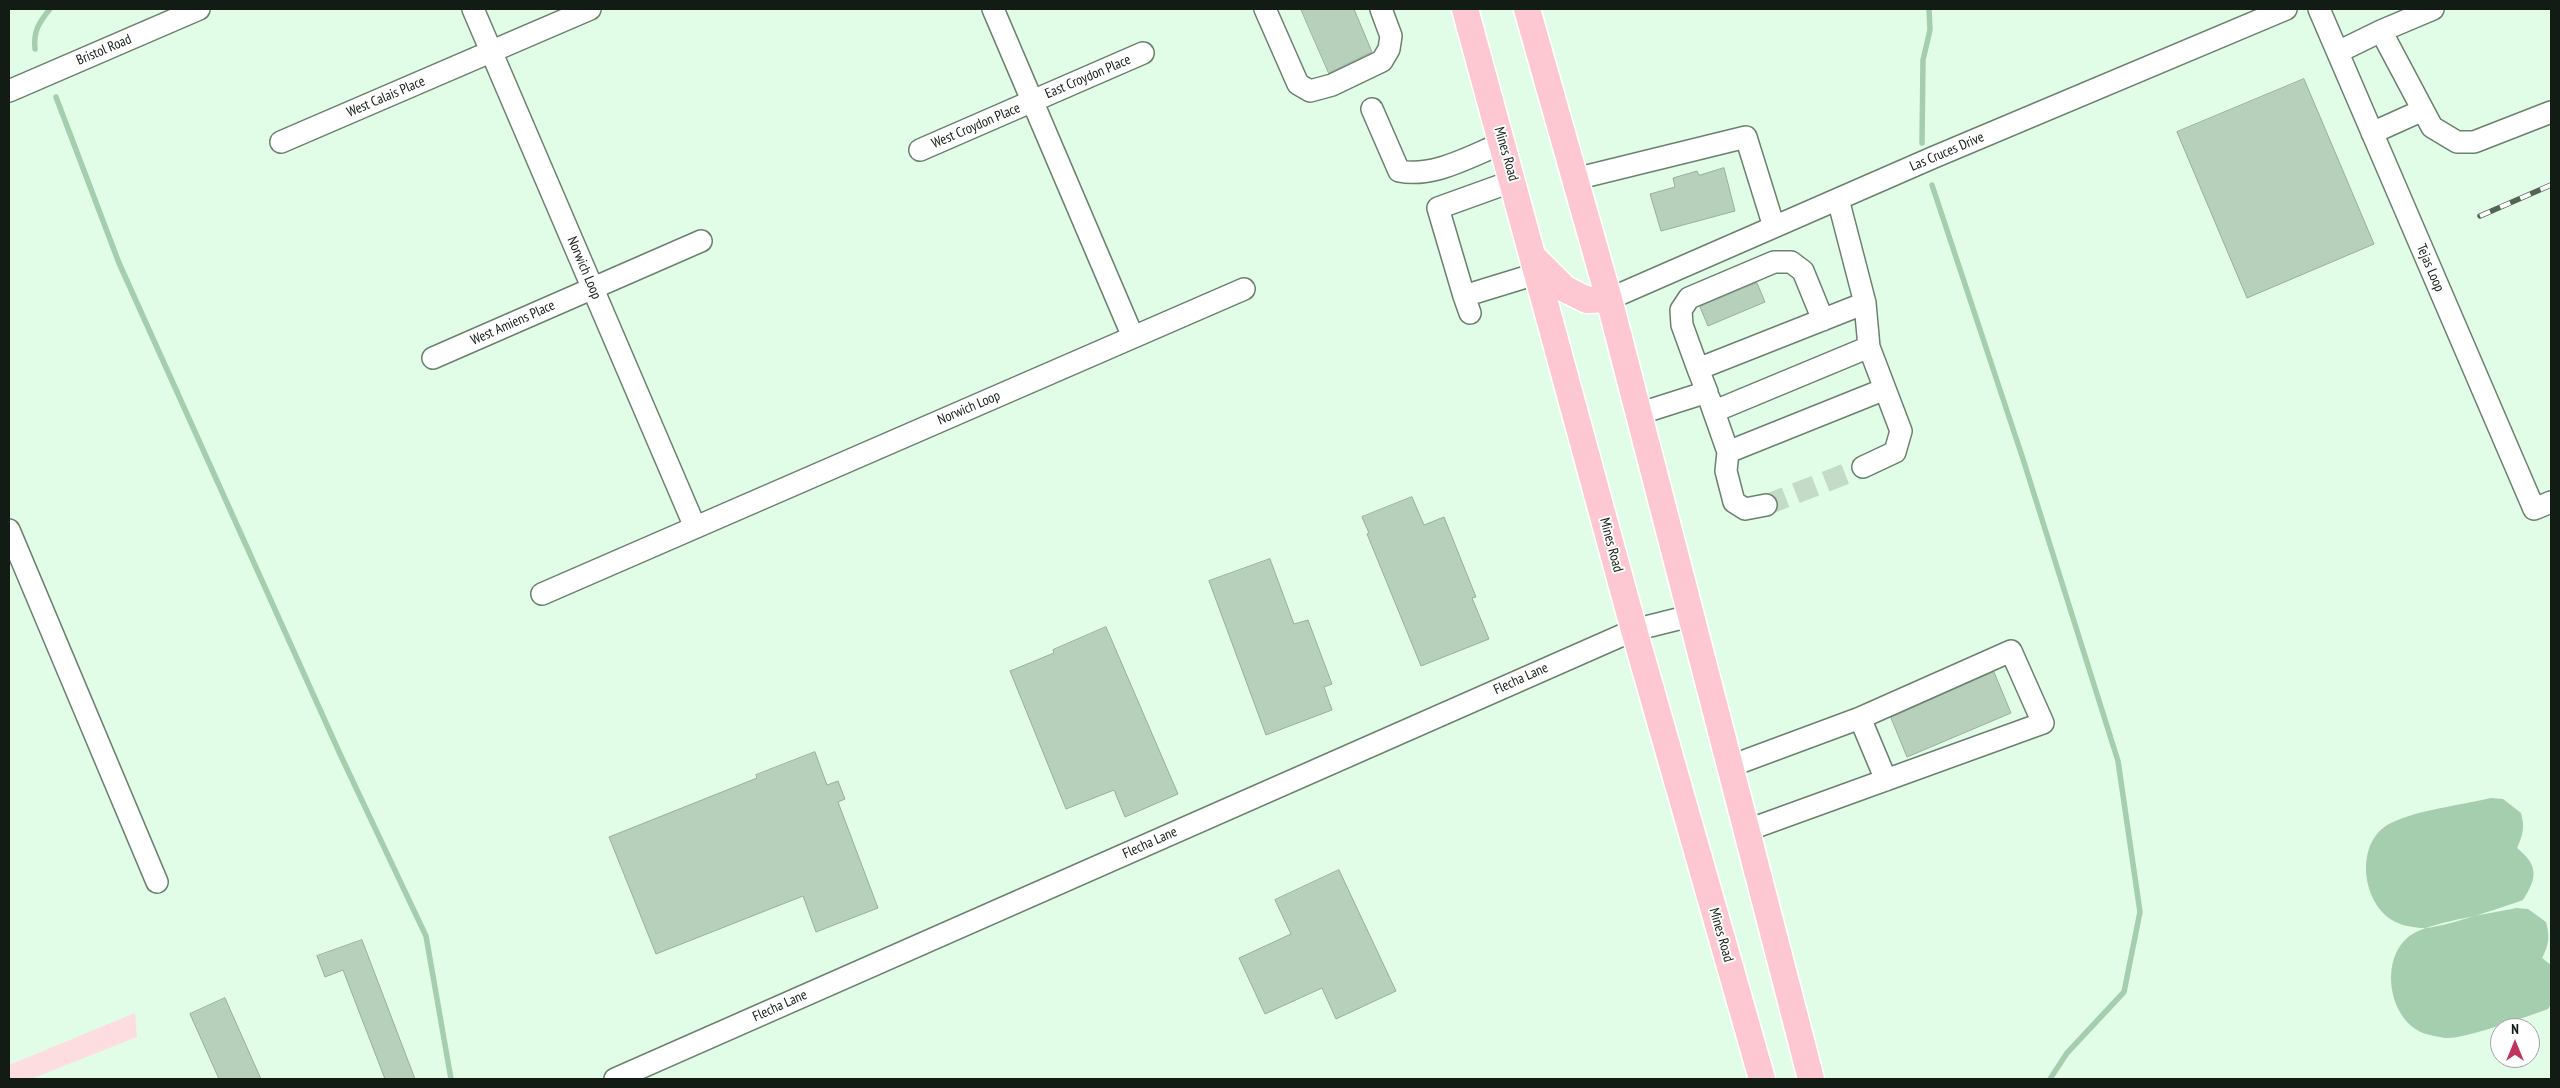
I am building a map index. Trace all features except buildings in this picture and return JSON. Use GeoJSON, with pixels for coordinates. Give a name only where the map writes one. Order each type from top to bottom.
{"type":"FeatureCollection","features":[{"type":"Feature","properties":{"kind":"main road","name":"Mines Road"},"geometry":{"type":"LineString","coordinates":[[1465,9],[1537,266],[1634,630],[1762,1079]]}},
{"type":"Feature","properties":{"kind":"main road"},"geometry":{"type":"LineString","coordinates":[[1527,9],[1609,299],[1728,767],[1811,1079]]}},
{"type":"Feature","properties":{"kind":"main road"},"geometry":{"type":"LineString","coordinates":[[1537,266],[1565,289],[1587,300],[1609,299]]}},
{"type":"Feature","properties":{"kind":"street","name":"Bristol Road"},"geometry":{"type":"LineString","coordinates":[[9,91],[199,9]]}},
{"type":"Feature","properties":{"kind":"street","name":"Norwich Loop"},"geometry":{"type":"LineString","coordinates":[[473,9],[695,527]]}},
{"type":"Feature","properties":{"kind":"street","name":"West Calais Place"},"geometry":{"type":"LineString","coordinates":[[281,142],[590,9]]}},
{"type":"Feature","properties":{"kind":"street"},"geometry":{"type":"LineString","coordinates":[[994,9],[1132,337]]}},
{"type":"Feature","properties":{"kind":"street"},"geometry":{"type":"LineString","coordinates":[[1265,9],[1298,84],[1310,91],[1332,85],[1382,61],[1389,49],[1391,36],[1381,9]]}},
{"type":"Feature","properties":{"kind":"street","name":"Las Cruces Drive"},"geometry":{"type":"LineString","coordinates":[[1609,299],[1838,199],[2286,9]]}},
{"type":"Feature","properties":{"kind":"street","name":"Tejas Loop"},"geometry":{"type":"LineString","coordinates":[[2319,9],[2534,509],[2551,502]]}},
{"type":"Feature","properties":{"kind":"street"},"geometry":{"type":"LineString","coordinates":[[2338,52],[2433,9]]}},
{"type":"Feature","properties":{"kind":"street"},"geometry":{"type":"LineString","coordinates":[[2381,31],[2432,128],[2457,142],[2474,142],[2551,112]]}},
{"type":"Feature","properties":{"kind":"street","name":"East Croydon Place"},"geometry":{"type":"LineString","coordinates":[[1033,101],[1143,53]]}},
{"type":"Feature","properties":{"kind":"street","name":"West Croydon Place"},"geometry":{"type":"LineString","coordinates":[[920,150],[1033,101]]}},
{"type":"Feature","properties":{"kind":"street"},"geometry":{"type":"LineString","coordinates":[[1372,109],[1399,171],[1412,174],[1426,173],[1503,143]]}},
{"type":"Feature","properties":{"kind":"street"},"geometry":{"type":"LineString","coordinates":[[2372,133],[2423,110]]}},
{"type":"Feature","properties":{"kind":"street"},"geometry":{"type":"LineString","coordinates":[[1575,179],[1746,137],[1774,227]]}},
{"type":"Feature","properties":{"kind":"street"},"geometry":{"type":"LineString","coordinates":[[1513,181],[1438,208],[1467,304],[1537,266]]}},
{"type":"Feature","properties":{"kind":"street"},"geometry":{"type":"LineString","coordinates":[[1838,199],[1865,303],[1869,347],[1901,431],[1895,452],[1863,468]]}},
{"type":"Feature","properties":{"kind":"street","name":"West Amiens Place"},"geometry":{"type":"LineString","coordinates":[[433,358],[701,241]]}},
{"type":"Feature","properties":{"kind":"street"},"geometry":{"type":"LineString","coordinates":[[1766,504],[1745,509],[1734,502],[1726,471],[1728,452],[1682,325],[1681,310],[1689,298],[1774,262],[1791,262],[1803,271],[1823,320]]}},
{"type":"Feature","properties":{"kind":"street","name":"Norwich Loop"},"geometry":{"type":"LineString","coordinates":[[542,594],[1244,289]]}},
{"type":"Feature","properties":{"kind":"street"},"geometry":{"type":"LineString","coordinates":[[1698,369],[1865,303]]}},
{"type":"Feature","properties":{"kind":"street"},"geometry":{"type":"LineString","coordinates":[[1638,414],[1711,402],[1869,347]]}},
{"type":"Feature","properties":{"kind":"street"},"geometry":{"type":"LineString","coordinates":[[1728,452],[1885,389]]}},
{"type":"Feature","properties":{"kind":"street"},"geometry":{"type":"LineString","coordinates":[[9,530],[157,882]]}},
{"type":"Feature","properties":{"kind":"street","name":"Flecha Lane"},"geometry":{"type":"LineString","coordinates":[[614,1079],[1634,630],[1690,616]]}},
{"type":"Feature","properties":{"kind":"street"},"geometry":{"type":"LineString","coordinates":[[1728,767],[1860,718],[2011,651],[2043,723],[1745,831]]}},
{"type":"Feature","properties":{"kind":"street"},"geometry":{"type":"LineString","coordinates":[[1860,718],[1886,780]]}},
{"type":"Feature","properties":{"kind":"shaded area"},"geometry":{"type":"Polygon","coordinates":[[[2491,798],[2503,799],[2521,813],[2523,831],[2517,848],[2529,860],[2534,872],[2531,885],[2523,900],[2428,928],[2403,925],[2386,915],[2376,904],[2366,874],[2371,844],[2379,832],[2402,818],[2491,798]]]}},
{"type":"Feature","properties":{"kind":"shaded area"},"geometry":{"type":"Polygon","coordinates":[[[2516,908],[2528,909],[2546,922],[2548,941],[2542,958],[2551,965],[2551,1004],[2548,1009],[2522,1018],[2490,1018],[2490,1028],[2453,1038],[2425,1034],[2411,1025],[2401,1014],[2391,984],[2392,968],[2396,954],[2404,941],[2416,932],[2437,924],[2516,908]]]}},
{"type":"Feature","properties":{"kind":"shaded area"},"geometry":{"type":"Polygon","coordinates":[[[135,1013],[137,1037],[31,1079],[9,1079],[9,1065],[135,1013]]]}},
{"type":"Feature","properties":{"kind":"waterway"},"geometry":{"type":"LineString","coordinates":[[35,49],[35,37],[38,28],[50,9]]}},
{"type":"Feature","properties":{"kind":"waterway"},"geometry":{"type":"LineString","coordinates":[[1922,143],[1923,60],[1930,30],[1929,9]]}},
{"type":"Feature","properties":{"kind":"waterway"},"geometry":{"type":"LineString","coordinates":[[56,97],[119,263],[340,754],[426,936],[451,1079]]}},
{"type":"Feature","properties":{"kind":"waterway"},"geometry":{"type":"LineString","coordinates":[[1932,185],[2023,459],[2118,761],[2140,912],[2124,992],[2067,1053],[2050,1079]]}},
{"type":"Feature","properties":{"kind":"tunnel"},"geometry":{"type":"LineString","coordinates":[[1766,505],[1863,467]]}},
{"type":"Feature","properties":{"kind":"railway"},"geometry":{"type":"LineString","coordinates":[[2480,216],[2551,185]]}}]}
